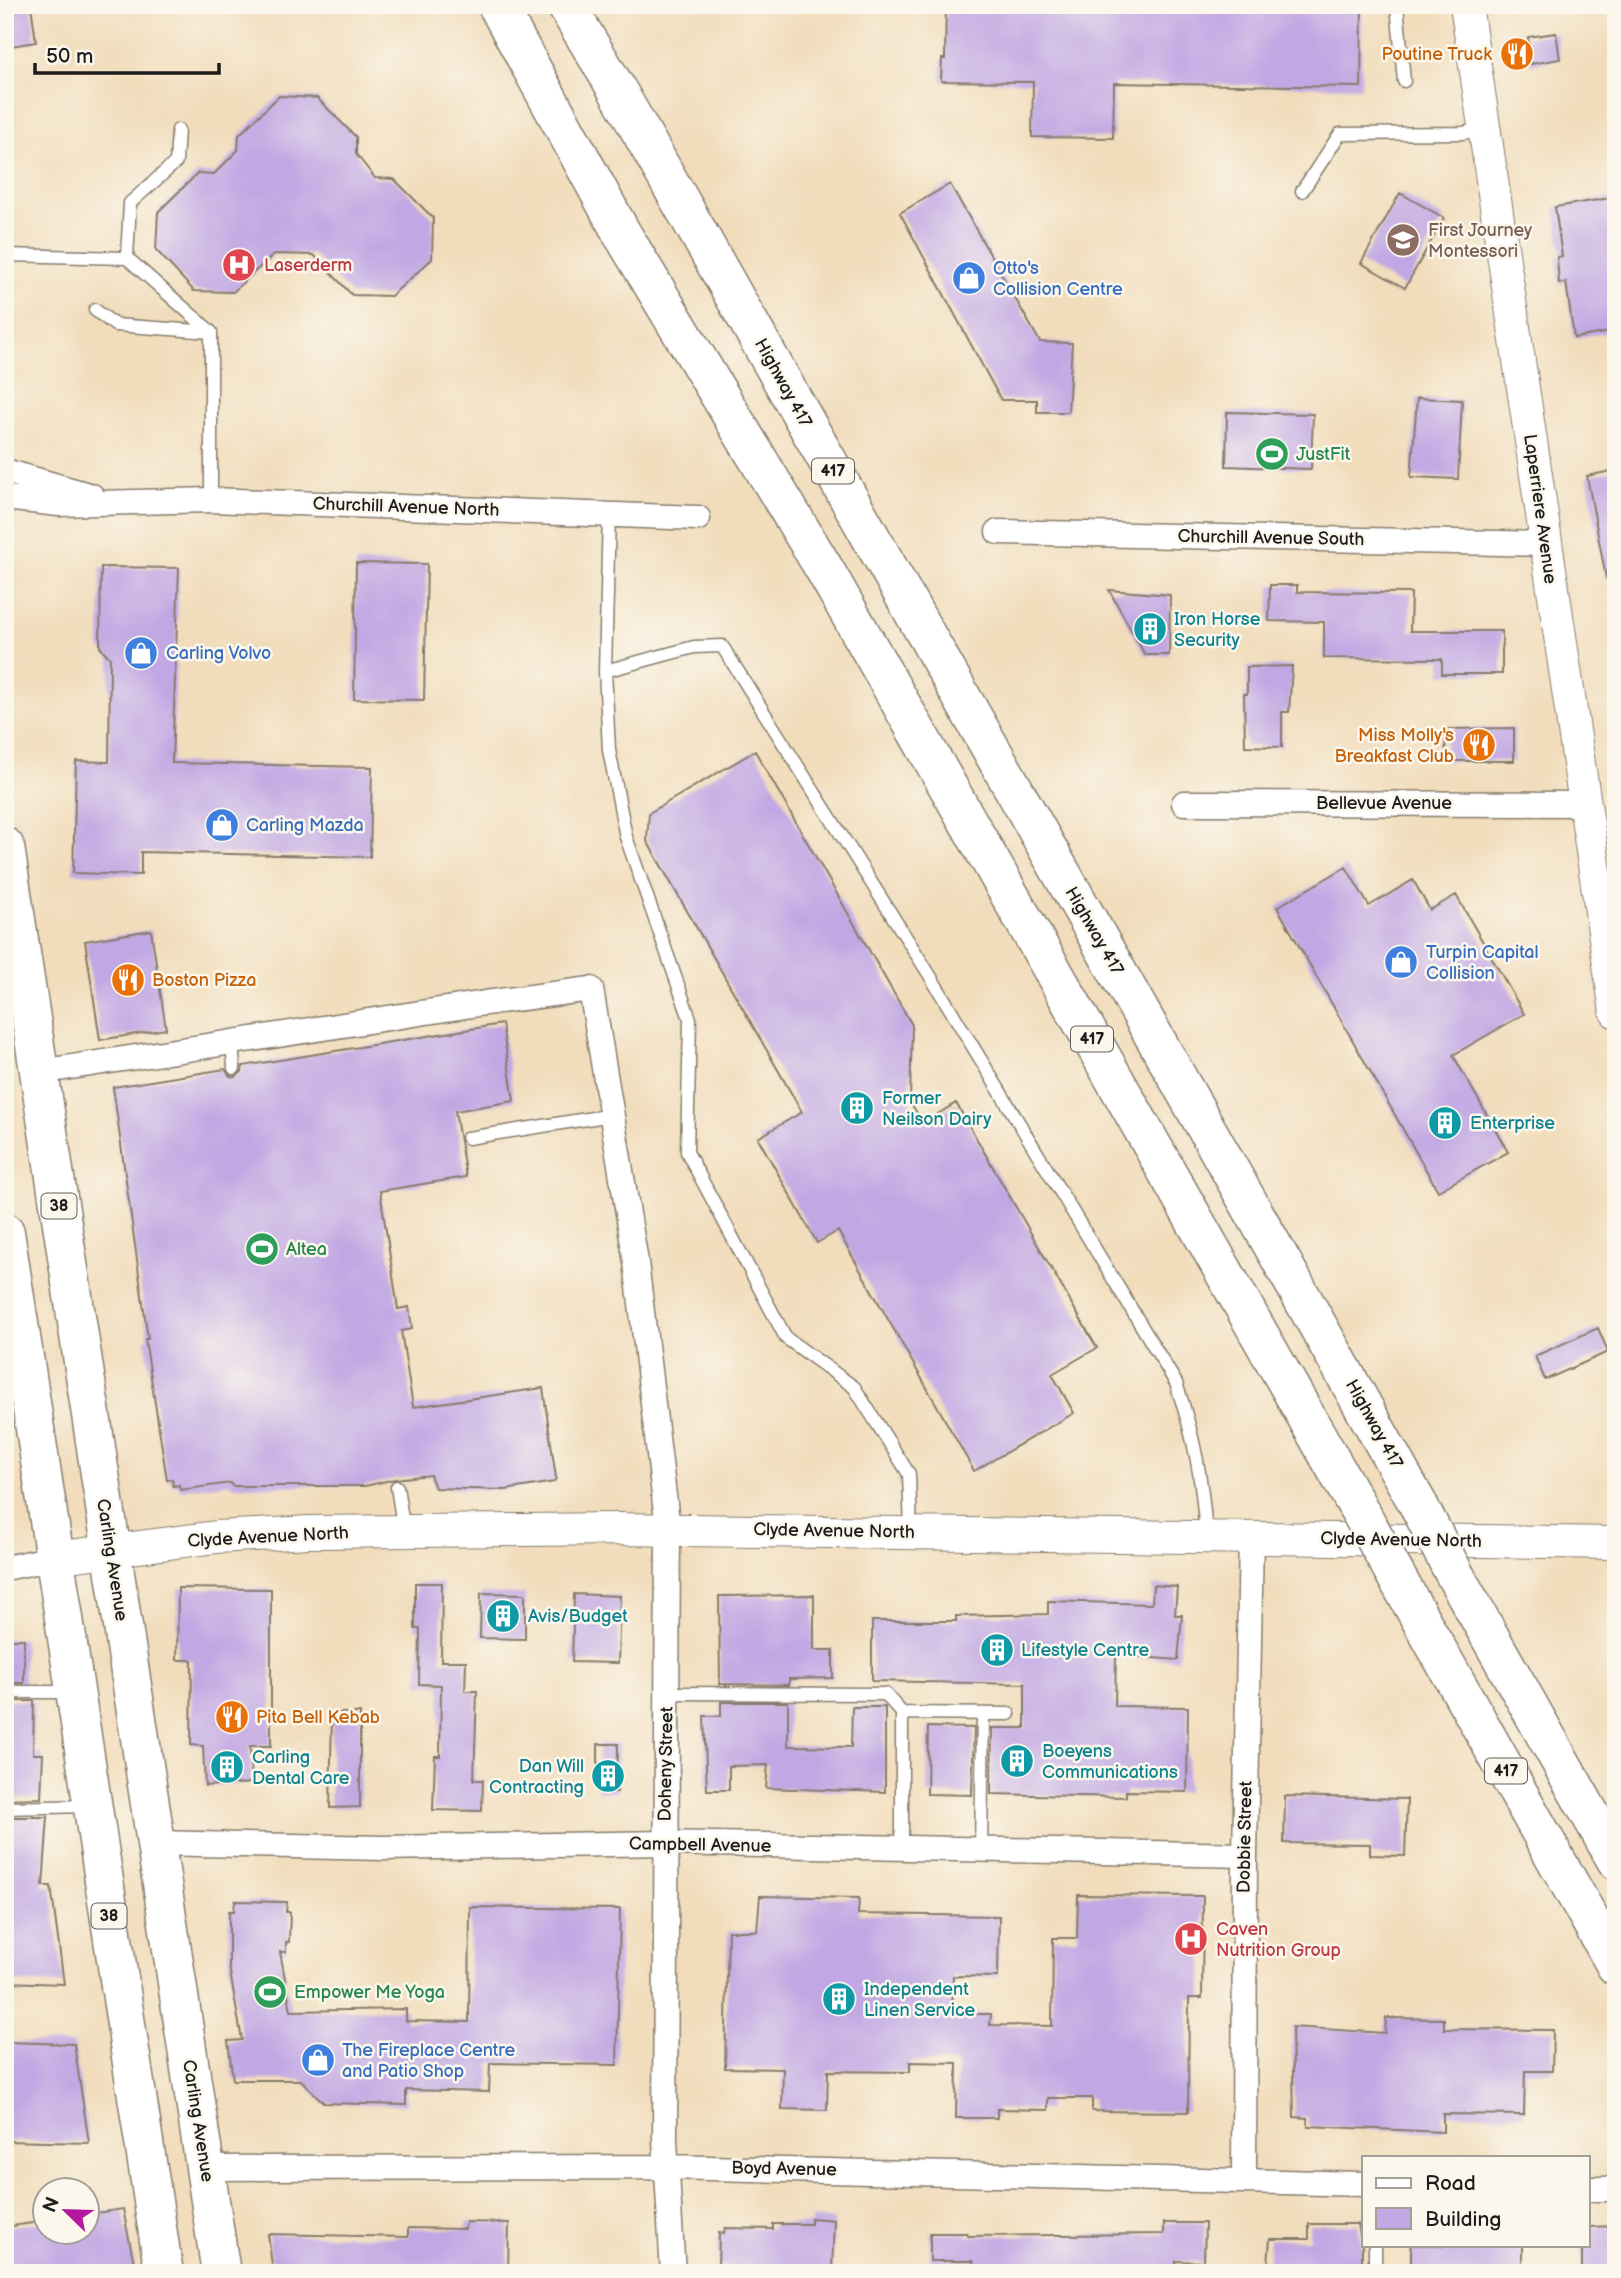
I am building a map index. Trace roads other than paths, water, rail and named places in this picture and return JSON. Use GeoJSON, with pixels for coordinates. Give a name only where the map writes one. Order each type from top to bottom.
{"type":"FeatureCollection","features":[{"type":"Feature","properties":{"kind":"main road","name":"417"},"geometry":{"type":"LineString","coordinates":[[497,5],[621,232],[826,572],[1616,1966]]}},
{"type":"Feature","properties":{"kind":"main road","name":"Highway 417"},"geometry":{"type":"LineString","coordinates":[[566,5],[616,88],[1042,841],[1188,1093],[1616,1860]]}},
{"type":"Feature","properties":{"kind":"main road"},"geometry":{"type":"LineString","coordinates":[[595,5],[601,16],[616,88]]}},
{"type":"Feature","properties":{"kind":"main road","name":"Carling Avenue"},"geometry":{"type":"LineString","coordinates":[[5,847],[221,2273]]}},
{"type":"Feature","properties":{"kind":"main road","name":"38"},"geometry":{"type":"LineString","coordinates":[[5,1232],[13,1331],[54,1558],[92,1807],[105,1925],[164,2273]]}},
{"type":"Feature","properties":{"kind":"street","name":"Laperriere Avenue"},"geometry":{"type":"LineString","coordinates":[[1466,5],[1584,804],[1613,975],[1616,1012]]}},
{"type":"Feature","properties":{"kind":"street","name":"Churchill Avenue North"},"geometry":{"type":"LineString","coordinates":[[5,471],[113,502]]}},
{"type":"Feature","properties":{"kind":"street","name":"Churchill Avenue North"},"geometry":{"type":"LineString","coordinates":[[5,498],[59,504],[211,500],[698,518]]}},
{"type":"Feature","properties":{"kind":"street","name":"Churchill Avenue South"},"geometry":{"type":"LineString","coordinates":[[998,532],[1545,544]]}},
{"type":"Feature","properties":{"kind":"street","name":"Bellevue Avenue"},"geometry":{"type":"LineString","coordinates":[[1184,803],[1584,804]]}},
{"type":"Feature","properties":{"kind":"street","name":"Doheny Street"},"geometry":{"type":"LineString","coordinates":[[232,1042],[591,989],[638,1276],[668,1529],[666,2167],[673,2273]]}},
{"type":"Feature","properties":{"kind":"street"},"geometry":{"type":"LineString","coordinates":[[39,1072],[232,1042]]}},
{"type":"Feature","properties":{"kind":"street","name":"Clyde Avenue North"},"geometry":{"type":"LineString","coordinates":[[54,1558],[216,1537],[668,1529],[1616,1543]]}},
{"type":"Feature","properties":{"kind":"street","name":"Dobbie Street"},"geometry":{"type":"LineString","coordinates":[[1244,2180],[1245,1855],[1251,1537]]}},
{"type":"Feature","properties":{"kind":"street"},"geometry":{"type":"LineString","coordinates":[[5,1568],[54,1558]]}},
{"type":"Feature","properties":{"kind":"street","name":"Campbell Avenue"},"geometry":{"type":"LineString","coordinates":[[155,1843],[384,1848],[665,1843],[1245,1855]]}},
{"type":"Feature","properties":{"kind":"street","name":"Boyd Avenue"},"geometry":{"type":"LineString","coordinates":[[205,2168],[666,2167],[1362,2184]]}},
{"type":"Feature","properties":{"kind":"street"},"geometry":{"type":"LineString","coordinates":[[1590,2189],[1616,2189]]}},
{"type":"Feature","properties":{"kind":"lane"},"geometry":{"type":"LineString","coordinates":[[1397,5],[1404,81]]}},
{"type":"Feature","properties":{"kind":"lane"},"geometry":{"type":"LineString","coordinates":[[127,258],[130,203],[176,162],[178,130]]}},
{"type":"Feature","properties":{"kind":"lane"},"geometry":{"type":"LineString","coordinates":[[1301,191],[1340,134],[1463,133],[1484,130]]}},
{"type":"Feature","properties":{"kind":"lane"},"geometry":{"type":"LineString","coordinates":[[5,255],[127,258],[211,332],[211,500]]}},
{"type":"Feature","properties":{"kind":"lane"},"geometry":{"type":"LineString","coordinates":[[95,310],[116,324],[211,332]]}},
{"type":"Feature","properties":{"kind":"lane"},"geometry":{"type":"LineString","coordinates":[[608,513],[605,671],[609,750],[626,837],[690,1019],[687,1152],[786,1338],[854,1387],[909,1474],[911,1532]]}},
{"type":"Feature","properties":{"kind":"lane"},"geometry":{"type":"LineString","coordinates":[[605,671],[694,647],[722,646],[929,974],[1176,1383],[1194,1434],[1202,1476],[1206,1536]]}},
{"type":"Feature","properties":{"kind":"lane"},"geometry":{"type":"LineString","coordinates":[[232,1042],[234,1068]]}},
{"type":"Feature","properties":{"kind":"lane"},"geometry":{"type":"LineString","coordinates":[[468,1138],[612,1115]]}},
{"type":"Feature","properties":{"kind":"lane"},"geometry":{"type":"LineString","coordinates":[[397,1487],[404,1532]]}},
{"type":"Feature","properties":{"kind":"lane"},"geometry":{"type":"LineString","coordinates":[[5,1692],[75,1692]]}},
{"type":"Feature","properties":{"kind":"lane"},"geometry":{"type":"LineString","coordinates":[[667,1693],[885,1694],[902,1713],[902,1848]]}},
{"type":"Feature","properties":{"kind":"lane"},"geometry":{"type":"LineString","coordinates":[[902,1713],[1009,1714]]}},
{"type":"Feature","properties":{"kind":"lane"},"geometry":{"type":"LineString","coordinates":[[981,1850],[983,1714]]}},
{"type":"Feature","properties":{"kind":"lane"},"geometry":{"type":"LineString","coordinates":[[5,1808],[92,1807]]}},
{"type":"Feature","properties":{"kind":"lane"},"geometry":{"type":"LineString","coordinates":[[1375,2246],[1375,2273]]}},
{"type":"Feature","properties":{"kind":"place","name":"Poutine Truck"},"geometry":{"type":"Point","coordinates":[1517,54]}},
{"type":"Feature","properties":{"kind":"place","name":"First Journey Montessori"},"geometry":{"type":"Point","coordinates":[1403,240]}},
{"type":"Feature","properties":{"kind":"place","name":"Laserderm"},"geometry":{"type":"Point","coordinates":[239,265]}},
{"type":"Feature","properties":{"kind":"place","name":"Otto's Collision Centre"},"geometry":{"type":"Point","coordinates":[969,278]}},
{"type":"Feature","properties":{"kind":"place","name":"JustFit"},"geometry":{"type":"Point","coordinates":[1272,454]}},
{"type":"Feature","properties":{"kind":"place","name":"Iron Horse Security"},"geometry":{"type":"Point","coordinates":[1150,629]}},
{"type":"Feature","properties":{"kind":"place","name":"Carling Volvo"},"geometry":{"type":"Point","coordinates":[141,653]}},
{"type":"Feature","properties":{"kind":"place","name":"Miss Molly's Breakfast Club"},"geometry":{"type":"Point","coordinates":[1479,745]}},
{"type":"Feature","properties":{"kind":"place","name":"Carling Mazda"},"geometry":{"type":"Point","coordinates":[222,825]}},
{"type":"Feature","properties":{"kind":"place","name":"Turpin Capital Collision"},"geometry":{"type":"Point","coordinates":[1401,962]}},
{"type":"Feature","properties":{"kind":"place","name":"Boston Pizza"},"geometry":{"type":"Point","coordinates":[128,980]}},
{"type":"Feature","properties":{"kind":"place","name":"Former Neilson Dairy"},"geometry":{"type":"Point","coordinates":[857,1108]}},
{"type":"Feature","properties":{"kind":"place","name":"Enterprise"},"geometry":{"type":"Point","coordinates":[1445,1123]}},
{"type":"Feature","properties":{"kind":"place","name":"Altea"},"geometry":{"type":"Point","coordinates":[262,1249]}},
{"type":"Feature","properties":{"kind":"place","name":"Avis/Budget"},"geometry":{"type":"Point","coordinates":[503,1616]}},
{"type":"Feature","properties":{"kind":"place","name":"Lifestyle Centre"},"geometry":{"type":"Point","coordinates":[997,1650]}},
{"type":"Feature","properties":{"kind":"place","name":"Pita Bell Kebab"},"geometry":{"type":"Point","coordinates":[232,1717]}},
{"type":"Feature","properties":{"kind":"place","name":"Boeyens Communications"},"geometry":{"type":"Point","coordinates":[1017,1761]}},
{"type":"Feature","properties":{"kind":"place","name":"Carling Dental Care"},"geometry":{"type":"Point","coordinates":[227,1767]}},
{"type":"Feature","properties":{"kind":"place","name":"Dan Will Contracting"},"geometry":{"type":"Point","coordinates":[608,1776]}},
{"type":"Feature","properties":{"kind":"place","name":"Caven Nutrition Group"},"geometry":{"type":"Point","coordinates":[1191,1939]}},
{"type":"Feature","properties":{"kind":"place","name":"Empower Me Yoga"},"geometry":{"type":"Point","coordinates":[270,1992]}},
{"type":"Feature","properties":{"kind":"place","name":"Independent Linen Service"},"geometry":{"type":"Point","coordinates":[839,1999]}},
{"type":"Feature","properties":{"kind":"place","name":"The Fireplace Centre and Patio Shop"},"geometry":{"type":"Point","coordinates":[318,2060]}}]}
